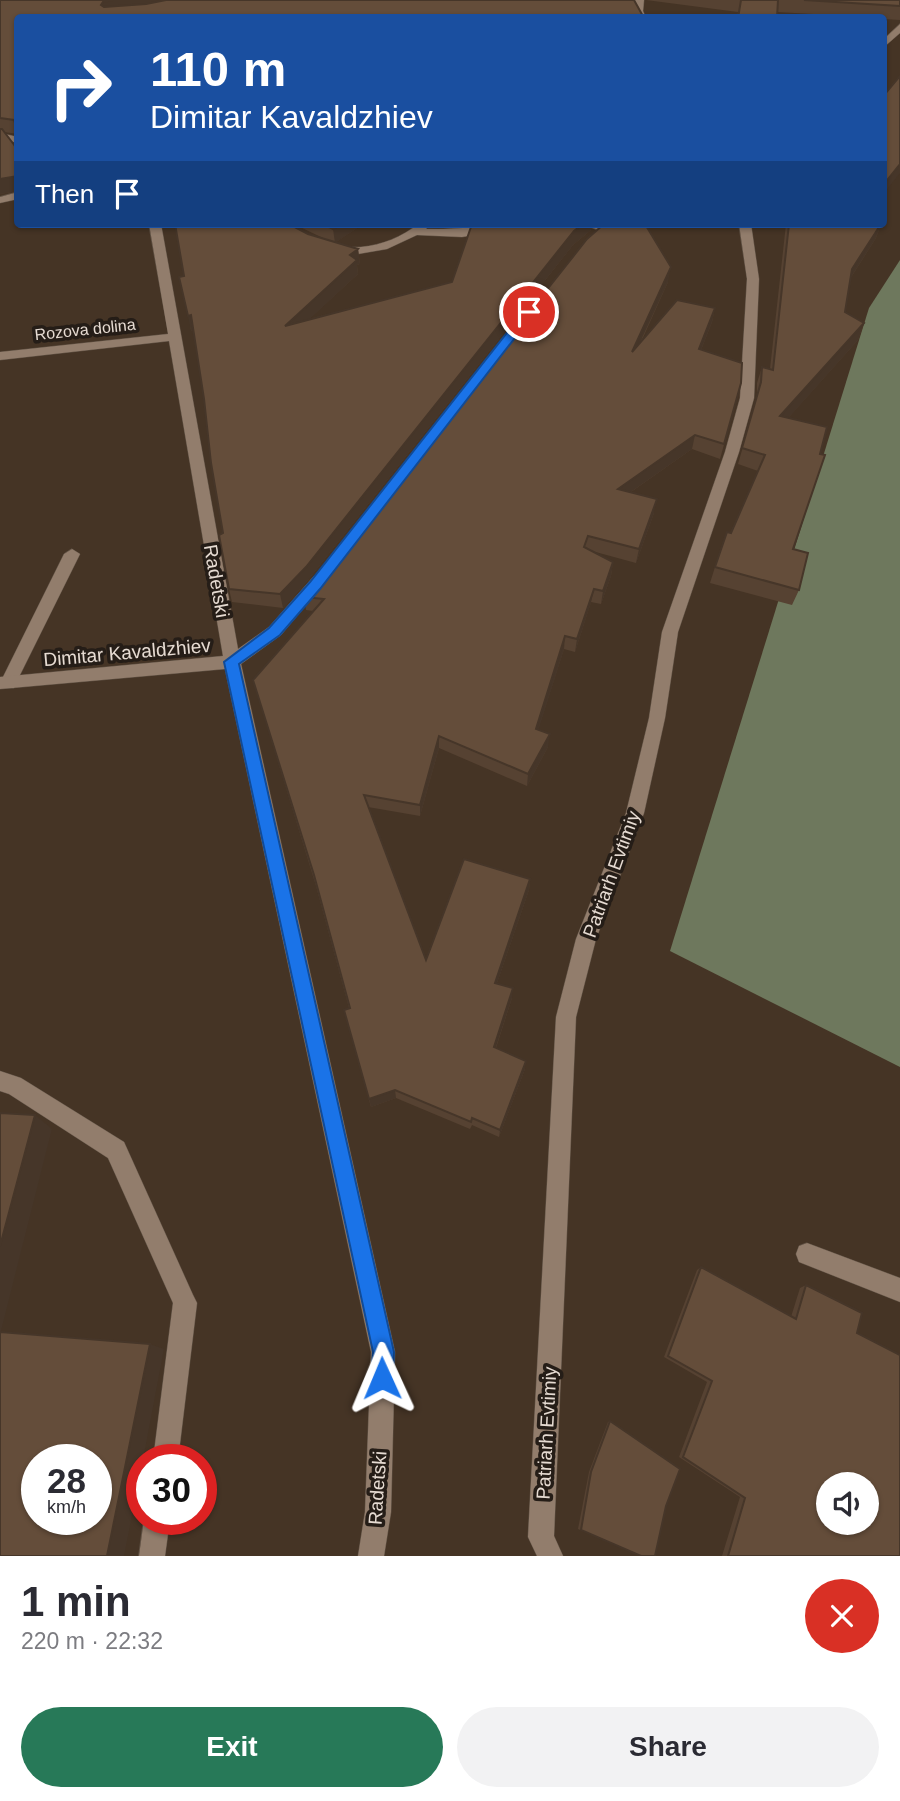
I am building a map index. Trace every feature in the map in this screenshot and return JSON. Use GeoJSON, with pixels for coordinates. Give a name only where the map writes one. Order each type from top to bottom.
{"type":"FeatureCollection","features":[{"type":"Feature","properties":{"kind":"street"},"geometry":{"type":"LineString","coordinates":[[887,41],[900,27]]}},
{"type":"Feature","properties":{"kind":"street","name":"Radetski"},"geometry":{"type":"LineString","coordinates":[[156,228],[232,662],[383,1352],[378,1512],[371,1556]]}},
{"type":"Feature","properties":{"kind":"street"},"geometry":{"type":"LineString","coordinates":[[320,245],[330,250],[357,253],[421,228],[462,234],[498,228]]}},
{"type":"Feature","properties":{"kind":"street"},"geometry":{"type":"LineString","coordinates":[[587,242],[600,228]]}},
{"type":"Feature","properties":{"kind":"street","name":"Patriarh Evtimiy"},"geometry":{"type":"LineString","coordinates":[[545,1546],[566,1017],[586,939],[635,813],[657,718],[670,632],[732,452],[747,398],[753,279],[746,228]]}},
{"type":"Feature","properties":{"kind":"street","name":"Rozova dolina"},"geometry":{"type":"LineString","coordinates":[[0,356],[174,337]]}},
{"type":"Feature","properties":{"kind":"street"},"geometry":{"type":"LineString","coordinates":[[4,683],[72,554]]}},
{"type":"Feature","properties":{"kind":"street","name":"Dimitar Kavaldzhiev"},"geometry":{"type":"LineString","coordinates":[[4,683],[232,662],[275,631],[332,564]]}},
{"type":"Feature","properties":{"kind":"street"},"geometry":{"type":"LineString","coordinates":[[0,1081],[14,1085],[116,1150],[185,1303],[167,1444]]}},
{"type":"Feature","properties":{"kind":"street"},"geometry":{"type":"LineString","coordinates":[[807,1254],[900,1290]]}},
{"type":"Feature","properties":{"kind":"street"},"geometry":{"type":"LineString","coordinates":[[152,1556],[155,1535]]}},
{"type":"Feature","properties":{"kind":"green space"},"geometry":{"type":"Polygon","coordinates":[[[900,260],[900,1067],[670,951],[869,308],[900,260]]]}},
{"type":"Feature","properties":{"kind":"building"},"geometry":{"type":"Polygon","coordinates":[[[0,0],[113,0],[103,2],[101,5],[104,7],[166,0],[634,0],[642,14],[14,14],[14,120],[0,118],[0,0]]]}},
{"type":"Feature","properties":{"kind":"building"},"geometry":{"type":"Polygon","coordinates":[[[741,0],[778,0],[777,14],[739,14],[741,0]]]}},
{"type":"Feature","properties":{"kind":"building"},"geometry":{"type":"Polygon","coordinates":[[[804,0],[900,0],[900,6],[804,0]]]}},
{"type":"Feature","properties":{"kind":"building"},"geometry":{"type":"Polygon","coordinates":[[[900,76],[900,164],[887,180],[887,91],[900,76]]]}},
{"type":"Feature","properties":{"kind":"building"},"geometry":{"type":"Polygon","coordinates":[[[2,129],[14,145],[14,177],[0,179],[2,129]]]}},
{"type":"Feature","properties":{"kind":"building"},"geometry":{"type":"Polygon","coordinates":[[[176,228],[297,228],[358,249],[350,255],[357,260],[285,326],[452,282],[471,228],[578,228],[306,567],[280,594],[229,589],[219,535],[223,533],[191,315],[188,316],[179,277],[184,276],[176,228]]]}},
{"type":"Feature","properties":{"kind":"building"},"geometry":{"type":"Polygon","coordinates":[[[599,228],[647,228],[671,267],[632,352],[677,300],[715,308],[699,349],[742,363],[741,383],[724,444],[695,435],[618,489],[657,499],[639,549],[588,536],[584,547],[613,562],[603,591],[594,589],[577,639],[565,636],[536,729],[550,734],[528,774],[439,736],[420,805],[364,795],[426,960],[464,859],[530,879],[495,983],[513,988],[494,1047],[526,1061],[500,1130],[472,1118],[471,1122],[395,1090],[369,1099],[344,1010],[350,1008],[314,875],[253,680],[324,599],[304,597],[587,239],[599,228]]]}},
{"type":"Feature","properties":{"kind":"building"},"geometry":{"type":"Polygon","coordinates":[[[789,228],[878,228],[852,269],[845,312],[864,323],[780,416],[827,427],[820,454],[825,455],[793,549],[808,553],[799,590],[715,567],[727,532],[731,533],[765,455],[742,448],[761,382],[762,367],[773,370],[789,228]]]}},
{"type":"Feature","properties":{"kind":"building"},"geometry":{"type":"Polygon","coordinates":[[[0,1113],[35,1115],[0,1246],[0,1113]]]}},
{"type":"Feature","properties":{"kind":"building"},"geometry":{"type":"Polygon","coordinates":[[[701,1267],[796,1319],[806,1285],[862,1313],[857,1333],[900,1355],[900,1556],[728,1556],[745,1498],[683,1457],[712,1381],[668,1356],[701,1267]]]}},
{"type":"Feature","properties":{"kind":"building"},"geometry":{"type":"Polygon","coordinates":[[[0,1332],[150,1344],[130,1444],[126,1444],[126,1462],[112,1531],[112,1444],[21,1444],[21,1535],[111,1535],[107,1556],[0,1556],[0,1332]]]}},
{"type":"Feature","properties":{"kind":"building"},"geometry":{"type":"Polygon","coordinates":[[[610,1421],[680,1469],[666,1506],[655,1556],[641,1556],[581,1530],[591,1472],[610,1421]]]}},
{"type":"Feature","properties":{"kind":"route"},"geometry":{"type":"LineString","coordinates":[[382,1378],[383,1352],[232,662],[275,631],[315,586],[529,312]]}}]}
